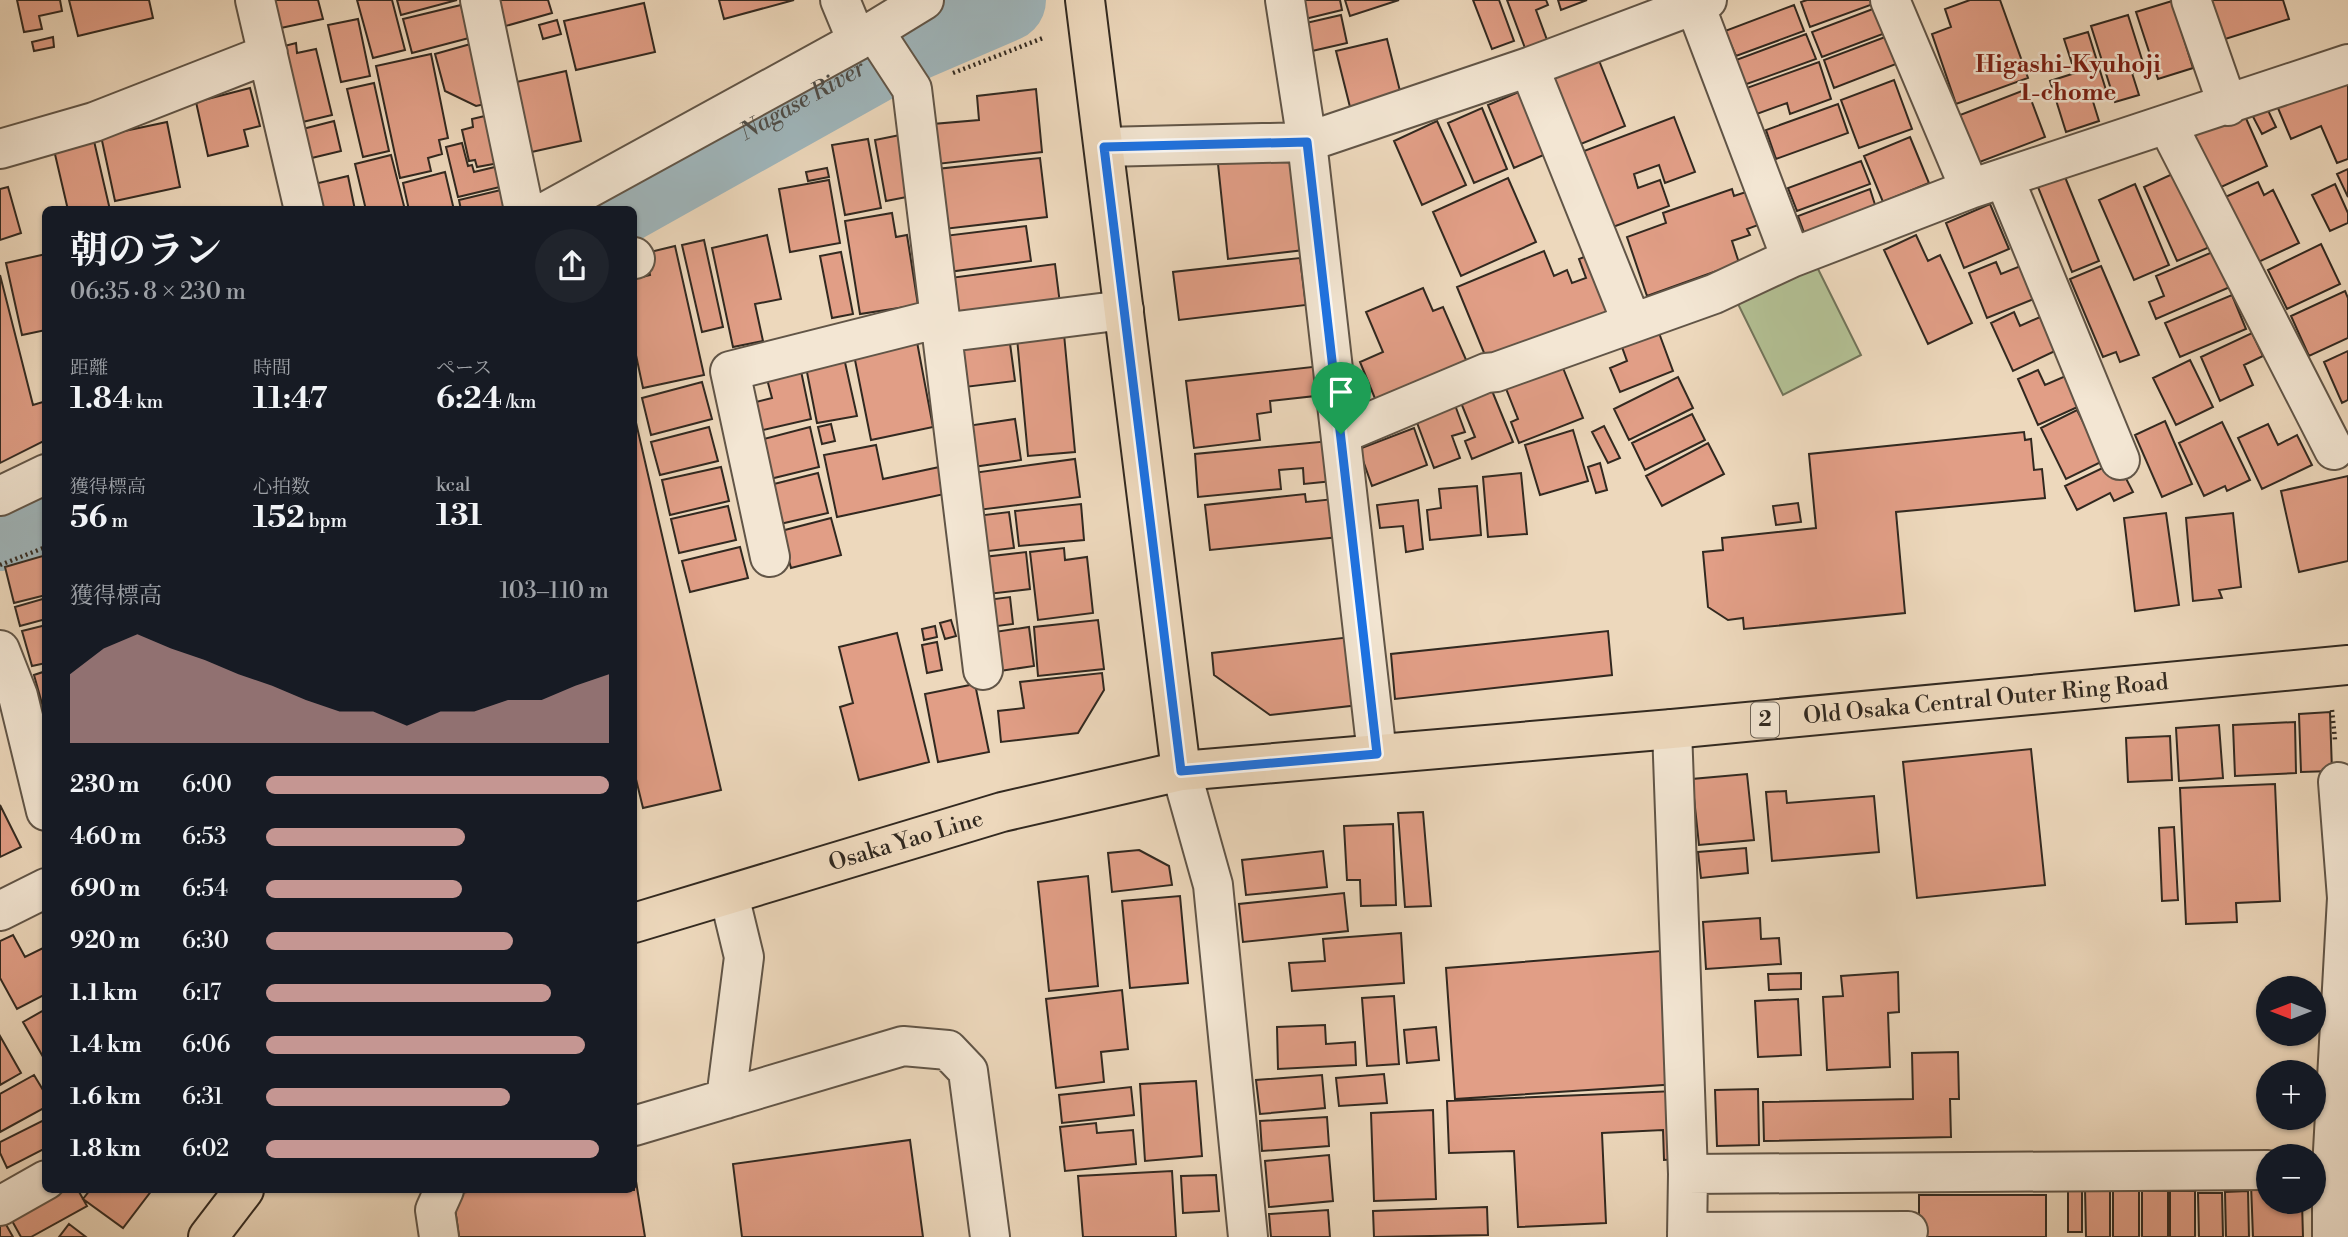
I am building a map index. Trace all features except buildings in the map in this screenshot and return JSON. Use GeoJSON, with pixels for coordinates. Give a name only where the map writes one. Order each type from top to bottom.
{"type":"FeatureCollection","features":[{"type":"Feature","properties":{"kind":"main road"},"geometry":{"type":"LineString","coordinates":[[1085,0],[1090,58],[1104,147],[1181,771]]}},
{"type":"Feature","properties":{"kind":"main road","name":"Old Osaka Central Outer Ring Road"},"geometry":{"type":"LineString","coordinates":[[1181,771],[1672,729],[2339,666]]}},
{"type":"Feature","properties":{"kind":"main road","name":"Osaka Yao Line"},"geometry":{"type":"LineString","coordinates":[[637,922],[1002,812],[1181,771]]}},
{"type":"Feature","properties":{"kind":"main road"},"geometry":{"type":"LineString","coordinates":[[208,1237],[242,1193]]}},
{"type":"Feature","properties":{"kind":"street"},"geometry":{"type":"LineString","coordinates":[[255,0],[303,206]]}},
{"type":"Feature","properties":{"kind":"street"},"geometry":{"type":"LineString","coordinates":[[480,0],[523,206]]}},
{"type":"Feature","properties":{"kind":"street"},"geometry":{"type":"LineString","coordinates":[[841,0],[909,85],[983,670]]}},
{"type":"Feature","properties":{"kind":"street"},"geometry":{"type":"LineString","coordinates":[[562,206],[602,194],[872,39],[924,0]]}},
{"type":"Feature","properties":{"kind":"street"},"geometry":{"type":"LineString","coordinates":[[1285,0],[1307,142],[1377,754]]}},
{"type":"Feature","properties":{"kind":"street"},"geometry":{"type":"LineString","coordinates":[[1890,0],[1987,183],[2120,460]]}},
{"type":"Feature","properties":{"kind":"street"},"geometry":{"type":"LineString","coordinates":[[2191,0],[2228,106]]}},
{"type":"Feature","properties":{"kind":"street"},"geometry":{"type":"LineString","coordinates":[[1104,147],[1307,142],[1529,67],[1701,2],[1791,258]]}},
{"type":"Feature","properties":{"kind":"street"},"geometry":{"type":"LineString","coordinates":[[0,149],[94,122],[268,54]]}},
{"type":"Feature","properties":{"kind":"street"},"geometry":{"type":"LineString","coordinates":[[1341,434],[1486,373],[1496,372],[1714,294],[1791,258],[1987,183],[2168,126],[2348,64]]}},
{"type":"Feature","properties":{"kind":"street"},"geometry":{"type":"LineString","coordinates":[[1529,67],[1632,323]]}},
{"type":"Feature","properties":{"kind":"street"},"geometry":{"type":"LineString","coordinates":[[2168,126],[2334,450]]}},
{"type":"Feature","properties":{"kind":"street"},"geometry":{"type":"LineString","coordinates":[[769,558],[730,371],[941,325],[1124,310]]}},
{"type":"Feature","properties":{"kind":"street"},"geometry":{"type":"LineString","coordinates":[[0,496],[42,476]]}},
{"type":"Feature","properties":{"kind":"street"},"geometry":{"type":"LineString","coordinates":[[0,650],[18,696],[42,795]]}},
{"type":"Feature","properties":{"kind":"street"},"geometry":{"type":"LineString","coordinates":[[1672,729],[1688,1174],[1687,1235],[1908,1231]]}},
{"type":"Feature","properties":{"kind":"street"},"geometry":{"type":"LineString","coordinates":[[1181,771],[1213,885],[1248,1237]]}},
{"type":"Feature","properties":{"kind":"street"},"geometry":{"type":"LineString","coordinates":[[2325,1144],[2347,898],[2338,782]]}},
{"type":"Feature","properties":{"kind":"street"},"geometry":{"type":"LineString","coordinates":[[0,911],[42,890]]}},
{"type":"Feature","properties":{"kind":"street"},"geometry":{"type":"LineString","coordinates":[[726,1099],[744,957],[729,895]]}},
{"type":"Feature","properties":{"kind":"street"},"geometry":{"type":"LineString","coordinates":[[637,1125],[903,1046],[948,1050],[968,1072],[990,1237]]}},
{"type":"Feature","properties":{"kind":"street"},"geometry":{"type":"LineString","coordinates":[[1688,1174],[2256,1170]]}},
{"type":"Feature","properties":{"kind":"street"},"geometry":{"type":"LineString","coordinates":[[0,1206],[42,1182]]}},
{"type":"Feature","properties":{"kind":"street"},"geometry":{"type":"LineString","coordinates":[[2326,1192],[2332,1237]]}},
{"type":"Feature","properties":{"kind":"street"},"geometry":{"type":"LineString","coordinates":[[439,1237],[435,1210],[443,1193]]}},
{"type":"Feature","properties":{"kind":"path"},"geometry":{"type":"LineString","coordinates":[[909,85],[1043,38]]}},
{"type":"Feature","properties":{"kind":"path"},"geometry":{"type":"LineString","coordinates":[[0,565],[42,549]]}},
{"type":"Feature","properties":{"kind":"path"},"geometry":{"type":"LineString","coordinates":[[2338,782],[2339,666]]}},
{"type":"Feature","properties":{"kind":"green space"},"geometry":{"type":"Polygon","coordinates":[[[1816,265],[1861,355],[1783,395],[1738,304],[1816,265]]]}},
{"type":"Feature","properties":{"kind":"waterway","name":"Nagase River"},"geometry":{"type":"LineString","coordinates":[[614,206],[909,41],[1004,0]]}},
{"type":"Feature","properties":{"kind":"waterway","name":"Nagase River"},"geometry":{"type":"LineString","coordinates":[[0,529],[42,508]]}},
{"type":"Feature","properties":{"kind":"district","name":"Higashi-Kyuhoji 1-chome"},"geometry":{"type":"Point","coordinates":[2068,79]}},
{"type":"Feature","properties":{"kind":"route"},"geometry":{"type":"LineString","coordinates":[[1307,142],[1341,434],[1377,754],[1181,771],[1104,147],[1307,142]]}}]}
